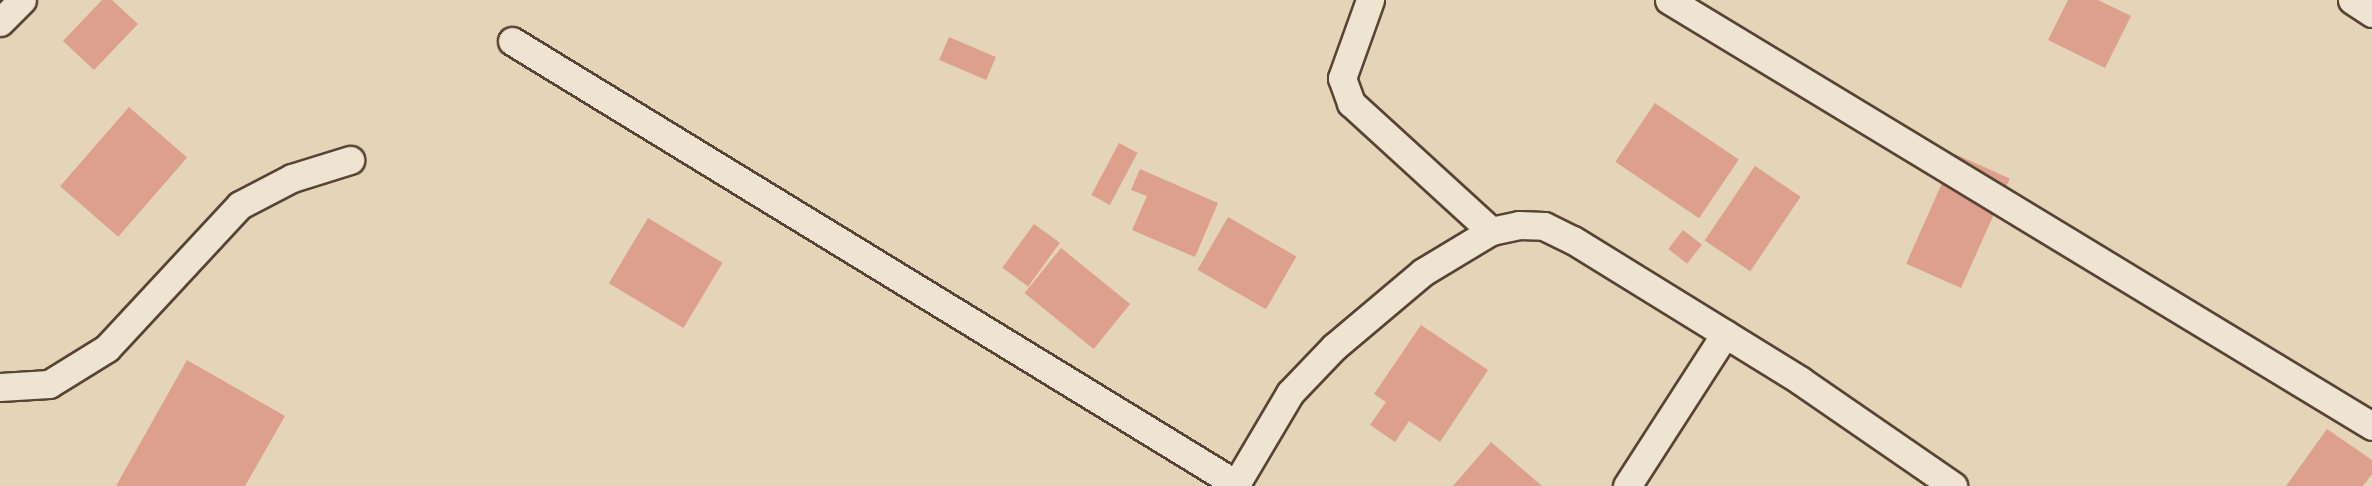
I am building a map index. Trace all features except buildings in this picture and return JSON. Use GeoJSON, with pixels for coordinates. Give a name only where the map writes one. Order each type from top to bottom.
{"type":"FeatureCollection","features":[{"type":"Feature","properties":{"kind":"street"},"geometry":{"type":"LineString","coordinates":[[0,22],[22,0]]}},
{"type":"Feature","properties":{"kind":"street"},"geometry":{"type":"LineString","coordinates":[[1370,0],[1342,78],[1352,103],[1491,231]]}},
{"type":"Feature","properties":{"kind":"street"},"geometry":{"type":"LineString","coordinates":[[1669,0],[2372,426]]}},
{"type":"Feature","properties":{"kind":"street"},"geometry":{"type":"LineString","coordinates":[[2352,0],[2372,13]]}},
{"type":"Feature","properties":{"kind":"street"},"geometry":{"type":"LineString","coordinates":[[512,41],[1236,485],[1290,393],[1311,370],[1392,295],[1439,261],[1491,231],[1519,225],[1544,226],[1573,240],[1725,334],[1953,486]]}},
{"type":"Feature","properties":{"kind":"street"},"geometry":{"type":"LineString","coordinates":[[0,387],[49,384],[107,348],[240,205],[292,178],[350,160]]}},
{"type":"Feature","properties":{"kind":"street"},"geometry":{"type":"LineString","coordinates":[[1627,486],[1725,334]]}}]}
